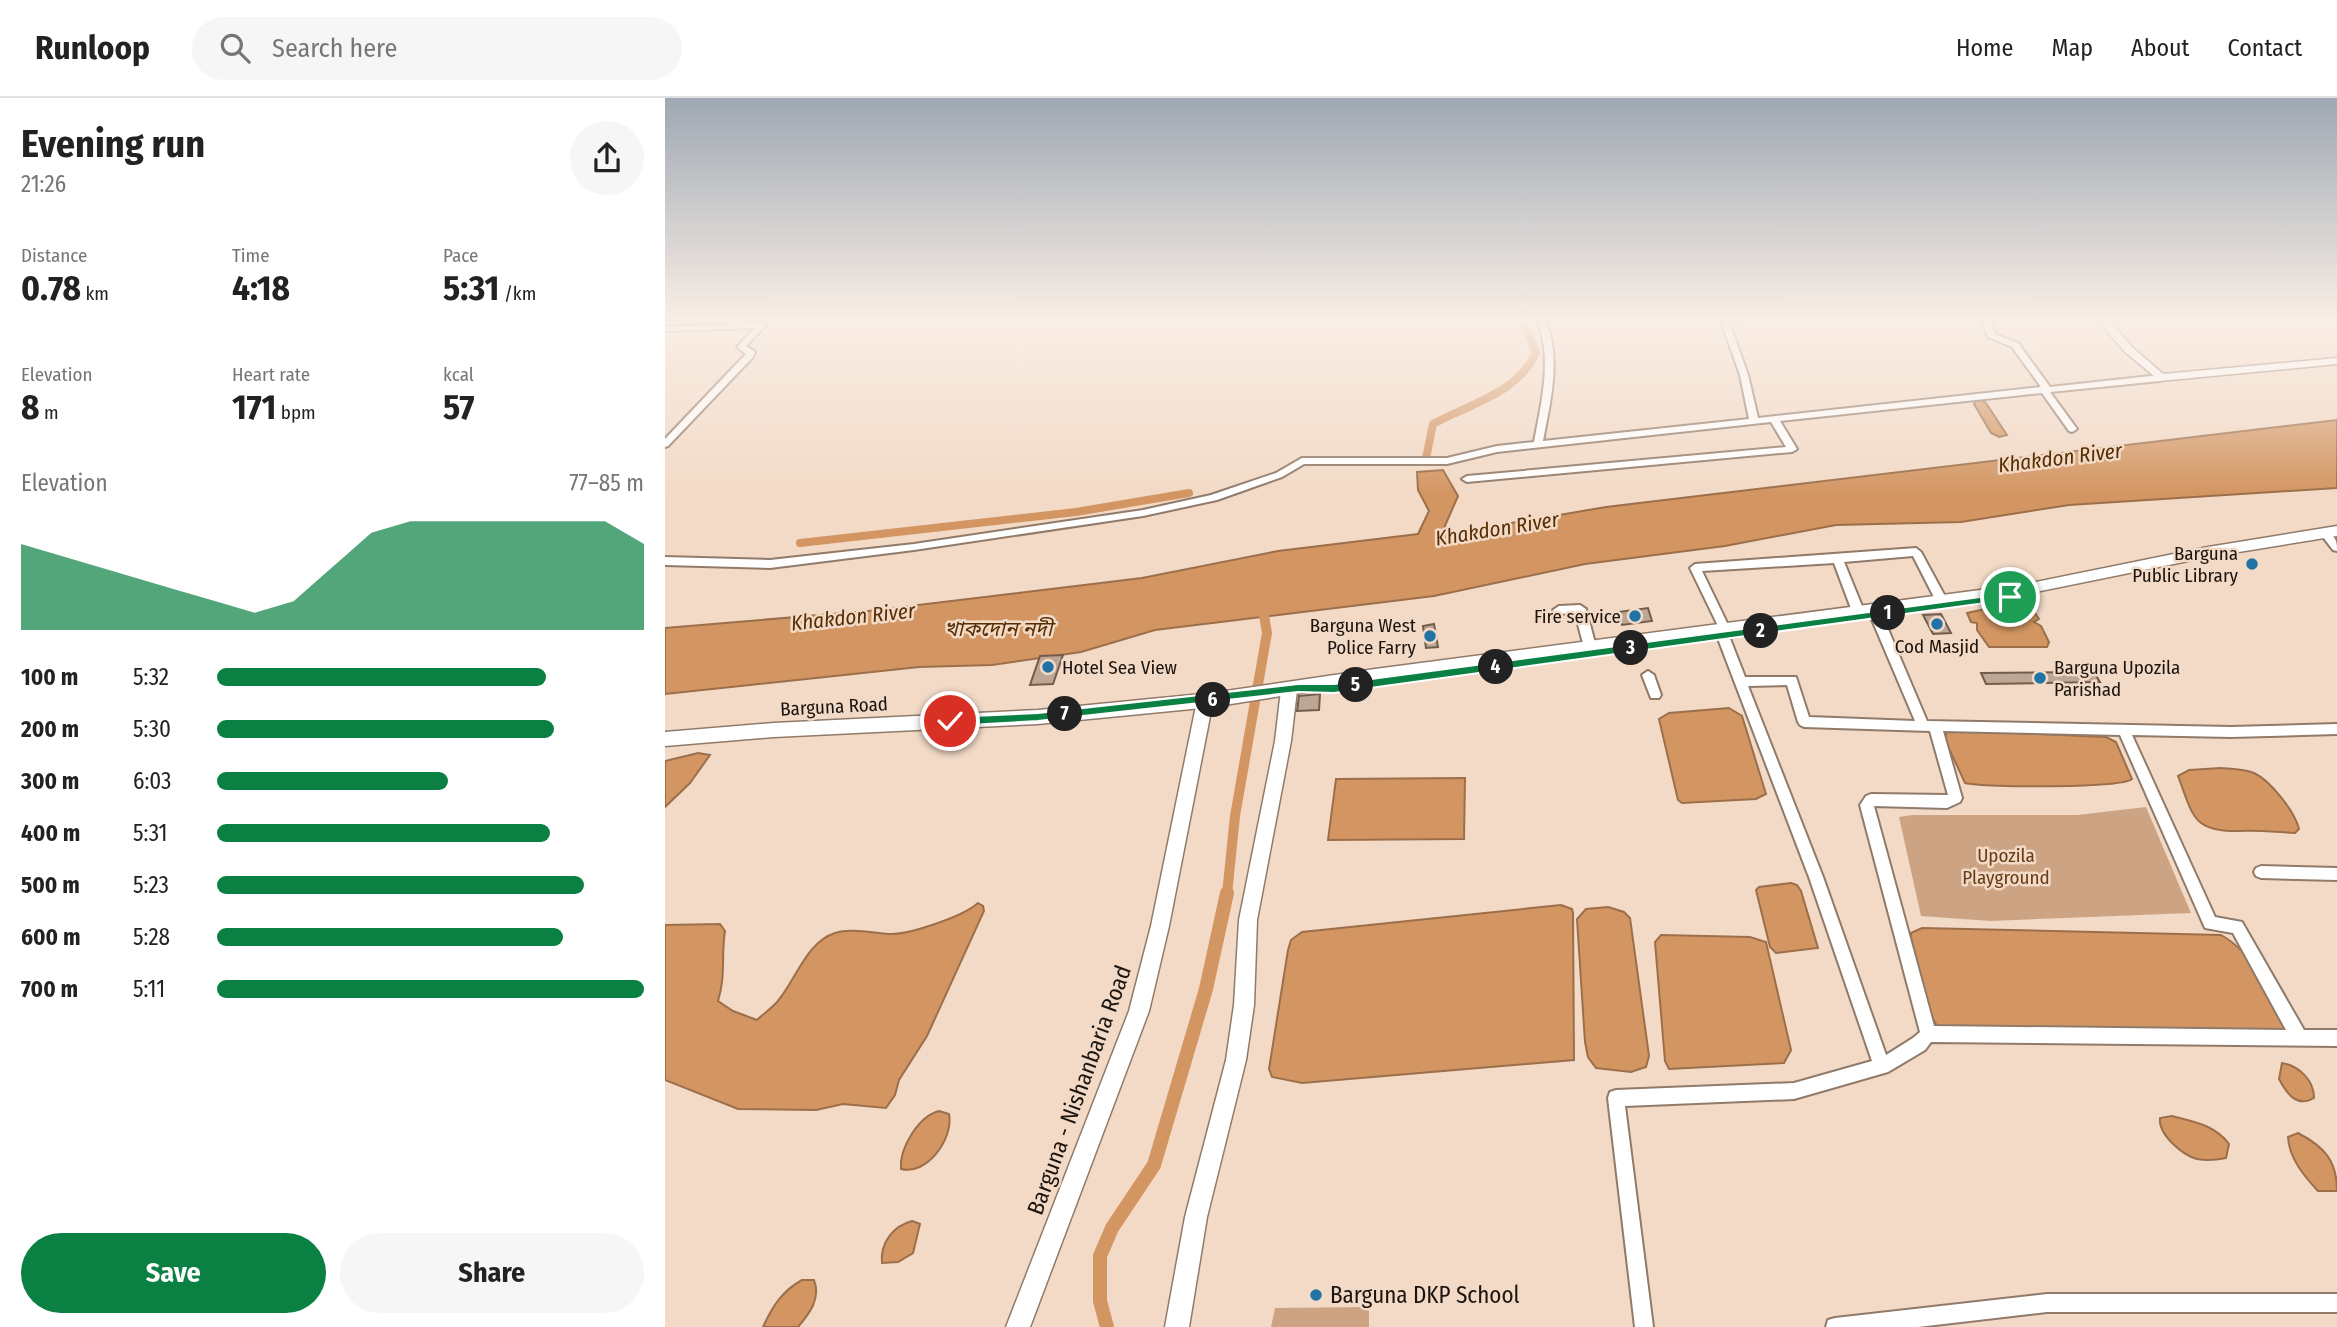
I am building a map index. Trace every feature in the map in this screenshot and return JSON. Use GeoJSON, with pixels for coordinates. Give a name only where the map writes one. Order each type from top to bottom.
{"type":"FeatureCollection","features":[{"type":"Feature","properties":{"kind":"main road","name":"Barguna Road"},"geometry":{"type":"LineString","coordinates":[[1286,690],[1334,688],[2065,583],[2208,552],[2335,538]]}},
{"type":"Feature","properties":{"kind":"main road","name":"Barguna Road"},"geometry":{"type":"LineString","coordinates":[[665,739],[774,730],[1038,717],[1209,700],[1590,647],[1876,615],[2092,584],[2197,560],[2335,538]]}},
{"type":"Feature","properties":{"kind":"street"},"geometry":{"type":"LineString","coordinates":[[665,444],[729,377]]}},
{"type":"Feature","properties":{"kind":"street"},"geometry":{"type":"LineString","coordinates":[[1538,444],[1547,377]]}},
{"type":"Feature","properties":{"kind":"street"},"geometry":{"type":"LineString","coordinates":[[1745,377],[1754,421]]}},
{"type":"Feature","properties":{"kind":"street"},"geometry":{"type":"LineString","coordinates":[[2037,377],[2072,429]]}},
{"type":"Feature","properties":{"kind":"street"},"geometry":{"type":"LineString","coordinates":[[665,561],[770,565],[1143,513],[1213,498],[1279,475],[1302,461],[1447,461],[1497,449],[1538,444],[2167,377]]}},
{"type":"Feature","properties":{"kind":"street"},"geometry":{"type":"LineString","coordinates":[[1467,480],[1792,449],[1774,419]]}},
{"type":"Feature","properties":{"kind":"street"},"geometry":{"type":"LineString","coordinates":[[1882,1066],[1820,889],[1724,632],[1695,568],[1916,552],[1941,600]]}},
{"type":"Feature","properties":{"kind":"street"},"geometry":{"type":"LineString","coordinates":[[1838,559],[1858,611]]}},
{"type":"Feature","properties":{"kind":"street"},"geometry":{"type":"LineString","coordinates":[[1559,610],[1580,609],[1590,647]]}},
{"type":"Feature","properties":{"kind":"street"},"geometry":{"type":"LineString","coordinates":[[1876,615],[1929,726],[1955,798],[1947,802],[1871,800],[1867,803],[1928,1034]]}},
{"type":"Feature","properties":{"kind":"street"},"geometry":{"type":"LineString","coordinates":[[1648,675],[1655,695]]}},
{"type":"Feature","properties":{"kind":"street"},"geometry":{"type":"LineString","coordinates":[[1742,682],[1792,680],[1804,722],[2231,732],[2337,729]]}},
{"type":"Feature","properties":{"kind":"street"},"geometry":{"type":"LineString","coordinates":[[1177,1327],[1196,1217],[1236,1060],[1244,1005],[1248,920],[1283,741],[1286,690]]}},
{"type":"Feature","properties":{"kind":"street","name":"Barguna - Nishanbaria Road"},"geometry":{"type":"LineString","coordinates":[[1017,1327],[1139,1011],[1209,700]]}},
{"type":"Feature","properties":{"kind":"street"},"geometry":{"type":"LineString","coordinates":[[2124,730],[2210,923],[2237,927],[2299,1037]]}},
{"type":"Feature","properties":{"kind":"street"},"geometry":{"type":"LineString","coordinates":[[2261,872],[2337,874]]}},
{"type":"Feature","properties":{"kind":"street"},"geometry":{"type":"LineString","coordinates":[[1644,1327],[1616,1098],[1794,1091],[1882,1066],[1919,1044],[1928,1034],[2337,1038]]}},
{"type":"Feature","properties":{"kind":"street"},"geometry":{"type":"LineString","coordinates":[[1835,1327],[2047,1303],[2337,1303]]}},
{"type":"Feature","properties":{"kind":"green space","name":"Upozila Playground"},"geometry":{"type":"Polygon","coordinates":[[[2146,807],[2191,913],[1990,921],[1921,916],[1899,817],[2077,815],[2146,807]]]}},
{"type":"Feature","properties":{"kind":"green space"},"geometry":{"type":"Polygon","coordinates":[[[1365,1307],[1369,1311],[1369,1327],[1271,1327],[1275,1308],[1365,1307]]]}},
{"type":"Feature","properties":{"kind":"water"},"geometry":{"type":"Polygon","coordinates":[[[1981,400],[1986,403],[2007,435],[1999,437],[1991,433],[1974,404],[1981,400]]]}},
{"type":"Feature","properties":{"kind":"water","name":"খাকদোন নদী"},"geometry":{"type":"Polygon","coordinates":[[[2337,420],[2337,488],[2069,505],[1961,522],[1836,525],[1725,546],[1585,564],[1434,596],[1155,630],[1081,652],[992,665],[919,667],[665,694],[665,628],[868,611],[1142,578],[1278,551],[1418,534],[1429,511],[1418,490],[1417,472],[1443,470],[1458,496],[1441,535],[1606,507],[2337,420]]]}},
{"type":"Feature","properties":{"kind":"water"},"geometry":{"type":"Polygon","coordinates":[[[2026,600],[2039,619],[2034,622],[2041,626],[2049,642],[2047,647],[1989,647],[1977,630],[1977,623],[1971,622],[1967,613],[2026,600]]]}},
{"type":"Feature","properties":{"kind":"water"},"geometry":{"type":"Polygon","coordinates":[[[1729,708],[1742,716],[1766,794],[1756,799],[1682,803],[1678,800],[1659,719],[1669,713],[1729,708]]]}},
{"type":"Feature","properties":{"kind":"water"},"geometry":{"type":"Polygon","coordinates":[[[1947,730],[2106,737],[2116,742],[2132,779],[2105,784],[2052,786],[1965,783],[1945,740],[1947,730]]]}},
{"type":"Feature","properties":{"kind":"water"},"geometry":{"type":"Polygon","coordinates":[[[698,753],[710,755],[690,783],[665,807],[665,761],[698,753]]]}},
{"type":"Feature","properties":{"kind":"water"},"geometry":{"type":"Polygon","coordinates":[[[2221,768],[2246,771],[2261,777],[2293,814],[2299,829],[2295,833],[2223,831],[2203,824],[2191,811],[2178,776],[2189,770],[2221,768]]]}},
{"type":"Feature","properties":{"kind":"water"},"geometry":{"type":"Polygon","coordinates":[[[1465,778],[1464,839],[1328,840],[1336,779],[1465,778]]]}},
{"type":"Feature","properties":{"kind":"water"},"geometry":{"type":"Polygon","coordinates":[[[1791,883],[1797,885],[1801,891],[1818,948],[1776,953],[1770,947],[1756,890],[1759,887],[1791,883]]]}},
{"type":"Feature","properties":{"kind":"water"},"geometry":{"type":"Polygon","coordinates":[[[978,903],[983,906],[984,911],[927,1036],[899,1080],[895,1095],[886,1108],[843,1104],[816,1110],[738,1109],[665,1080],[665,925],[720,924],[725,931],[722,983],[718,1001],[733,1011],[757,1020],[777,1002],[809,954],[825,938],[848,931],[889,934],[909,931],[949,919],[978,903]]]}},
{"type":"Feature","properties":{"kind":"water"},"geometry":{"type":"Polygon","coordinates":[[[1561,905],[1572,909],[1573,913],[1574,1060],[1302,1083],[1272,1077],[1269,1069],[1288,950],[1291,940],[1302,932],[1561,905]]]}},
{"type":"Feature","properties":{"kind":"water"},"geometry":{"type":"Polygon","coordinates":[[[1608,907],[1624,912],[1630,918],[1649,1056],[1646,1067],[1631,1072],[1596,1068],[1588,1057],[1585,1042],[1577,919],[1586,909],[1608,907]]]}},
{"type":"Feature","properties":{"kind":"water"},"geometry":{"type":"Polygon","coordinates":[[[1922,928],[2221,935],[2245,954],[2254,966],[2270,992],[2289,1033],[1937,1026],[1929,1012],[1911,937],[1911,933],[1922,928]]]}},
{"type":"Feature","properties":{"kind":"water"},"geometry":{"type":"Polygon","coordinates":[[[1661,935],[1750,937],[1766,942],[1791,1050],[1784,1063],[1669,1069],[1665,1061],[1655,942],[1661,935]]]}},
{"type":"Feature","properties":{"kind":"water"},"geometry":{"type":"Polygon","coordinates":[[[2282,1063],[2294,1067],[2304,1075],[2311,1085],[2314,1098],[2308,1101],[2298,1100],[2285,1090],[2279,1079],[2282,1063]]]}},
{"type":"Feature","properties":{"kind":"water"},"geometry":{"type":"Polygon","coordinates":[[[939,1111],[949,1114],[943,1144],[929,1161],[920,1167],[901,1169],[903,1152],[912,1134],[924,1119],[939,1111]]]}},
{"type":"Feature","properties":{"kind":"water"},"geometry":{"type":"Polygon","coordinates":[[[2172,1116],[2217,1132],[2229,1144],[2226,1158],[2197,1159],[2178,1148],[2167,1137],[2160,1124],[2160,1118],[2172,1116]]]}},
{"type":"Feature","properties":{"kind":"water"},"geometry":{"type":"Polygon","coordinates":[[[2298,1133],[2328,1156],[2335,1171],[2337,1191],[2318,1191],[2298,1166],[2288,1137],[2298,1133]]]}},
{"type":"Feature","properties":{"kind":"water"},"geometry":{"type":"Polygon","coordinates":[[[912,1221],[920,1224],[913,1253],[898,1262],[882,1263],[883,1249],[889,1236],[905,1223],[912,1221]]]}},
{"type":"Feature","properties":{"kind":"water"},"geometry":{"type":"Polygon","coordinates":[[[802,1280],[814,1280],[816,1293],[810,1311],[798,1327],[763,1327],[778,1300],[802,1280]]]}},
{"type":"Feature","properties":{"kind":"building","name":"Fire service"},"geometry":{"type":"Polygon","coordinates":[[[1648,608],[1652,621],[1622,625],[1618,612],[1648,608]]]}},
{"type":"Feature","properties":{"kind":"building","name":"Cod Masjid"},"geometry":{"type":"Polygon","coordinates":[[[1941,614],[1951,633],[1933,634],[1923,615],[1941,614]]]}},
{"type":"Feature","properties":{"kind":"building","name":"Barguna West Police Farry"},"geometry":{"type":"Polygon","coordinates":[[[1434,624],[1438,647],[1426,648],[1423,626],[1434,624]]]}},
{"type":"Feature","properties":{"kind":"building","name":"Hotel Sea View"},"geometry":{"type":"Polygon","coordinates":[[[1063,655],[1053,684],[1030,685],[1040,656],[1063,655]]]}},
{"type":"Feature","properties":{"kind":"building","name":"Barguna Upozila Parishad"},"geometry":{"type":"Polygon","coordinates":[[[2094,672],[2100,682],[1986,684],[1981,673],[2094,672]]]}},
{"type":"Feature","properties":{"kind":"building"},"geometry":{"type":"Polygon","coordinates":[[[1320,694],[1319,710],[1297,711],[1299,696],[1320,694]]]}},
{"type":"Feature","properties":{"kind":"waterway"},"geometry":{"type":"LineString","coordinates":[[1426,458],[1433,424],[1492,396],[1519,377]]}},
{"type":"Feature","properties":{"kind":"waterway"},"geometry":{"type":"LineString","coordinates":[[800,543],[1076,512],[1189,493]]}},
{"type":"Feature","properties":{"kind":"waterway"},"geometry":{"type":"LineString","coordinates":[[1227,894],[1235,816],[1267,633],[1262,604]]}},
{"type":"Feature","properties":{"kind":"waterway"},"geometry":{"type":"LineString","coordinates":[[1107,1327],[1100,1301],[1100,1256],[1112,1228],[1154,1165],[1206,989],[1227,893]]}},
{"type":"Feature","properties":{"kind":"place","name":"Barguna Public Library"},"geometry":{"type":"Point","coordinates":[2252,564]}},
{"type":"Feature","properties":{"kind":"place","name":"Fire service"},"geometry":{"type":"Point","coordinates":[1635,616]}},
{"type":"Feature","properties":{"kind":"place","name":"Cod Masjid"},"geometry":{"type":"Point","coordinates":[1937,624]}},
{"type":"Feature","properties":{"kind":"place","name":"Barguna West Police Farry"},"geometry":{"type":"Point","coordinates":[1430,636]}},
{"type":"Feature","properties":{"kind":"place","name":"Hotel Sea View"},"geometry":{"type":"Point","coordinates":[1048,667]}},
{"type":"Feature","properties":{"kind":"place","name":"Barguna Upozila Parishad"},"geometry":{"type":"Point","coordinates":[2040,678]}},
{"type":"Feature","properties":{"kind":"place","name":"Barguna DKP School"},"geometry":{"type":"Point","coordinates":[1316,1295]}},
{"type":"Feature","properties":{"kind":"route"},"geometry":{"type":"LineString","coordinates":[[950,721],[1038,717],[1212,700],[1298,688],[1334,688],[2010,597]]}},
{"type":"Feature","properties":{"kind":"water label","name":"Khakdon River"},"geometry":{"type":"Point","coordinates":[2060,458]}},
{"type":"Feature","properties":{"kind":"water label","name":"Khakdon River"},"geometry":{"type":"Point","coordinates":[1497,529]}},
{"type":"Feature","properties":{"kind":"water label","name":"Khakdon River"},"geometry":{"type":"Point","coordinates":[853,617]}}]}
